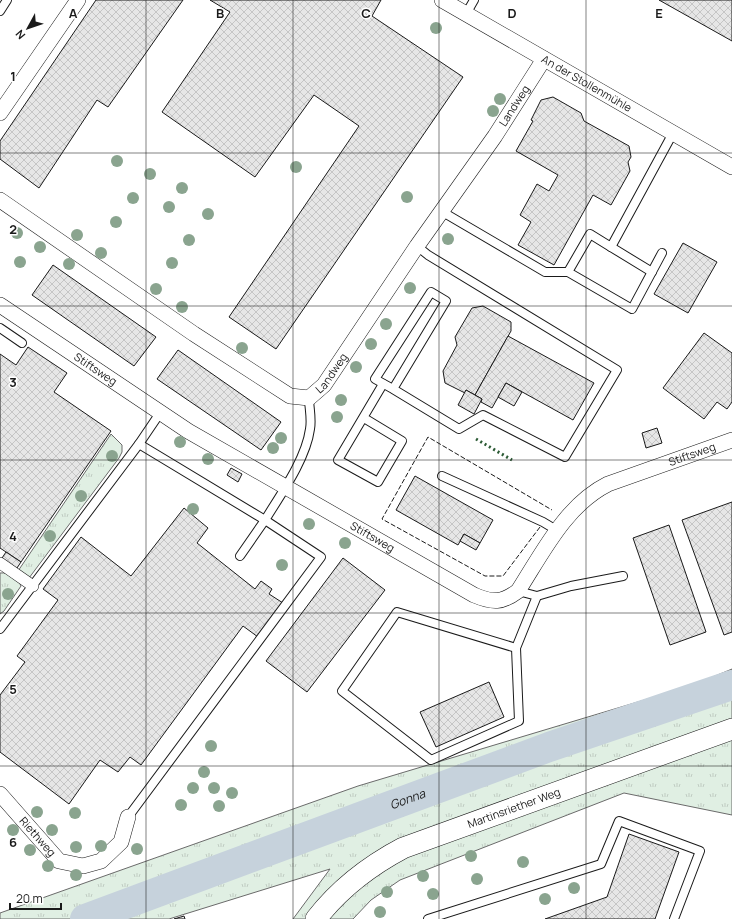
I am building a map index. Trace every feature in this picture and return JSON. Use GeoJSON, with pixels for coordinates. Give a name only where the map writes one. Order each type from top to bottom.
{"type":"FeatureCollection","features":[{"type":"Feature","properties":{"kind":"main road","name":"Martinsriether Weg"},"geometry":{"type":"LineString","coordinates":[[316,919],[332,900],[359,875],[381,860],[403,848],[732,729]]}},
{"type":"Feature","properties":{"kind":"street"},"geometry":{"type":"LineString","coordinates":[[0,113],[78,0]]}},
{"type":"Feature","properties":{"kind":"street","name":"An der Stollenmühle"},"geometry":{"type":"LineString","coordinates":[[442,0],[732,167]]}},
{"type":"Feature","properties":{"kind":"street","name":"Landweg"},"geometry":{"type":"LineString","coordinates":[[0,200],[194,334],[290,396],[309,398],[324,385],[441,211],[495,136],[544,59]]}},
{"type":"Feature","properties":{"kind":"street","name":"Stiftsweg"},"geometry":{"type":"LineString","coordinates":[[0,305],[160,413],[236,460],[474,595],[487,600],[497,601],[507,599],[518,591],[574,509],[596,490],[608,484],[732,440]]}},
{"type":"Feature","properties":{"kind":"street"},"geometry":{"type":"LineString","coordinates":[[0,563],[33,586]]}},
{"type":"Feature","properties":{"kind":"street","name":"Riethweg"},"geometry":{"type":"LineString","coordinates":[[0,794],[59,861],[82,866],[101,861],[121,842],[128,817]]}},
{"type":"Feature","properties":{"kind":"lane"},"geometry":{"type":"LineString","coordinates":[[0,11],[7,0]]}},
{"type":"Feature","properties":{"kind":"lane"},"geometry":{"type":"LineString","coordinates":[[466,14],[474,0]]}},
{"type":"Feature","properties":{"kind":"lane"},"geometry":{"type":"LineString","coordinates":[[611,246],[673,133]]}},
{"type":"Feature","properties":{"kind":"lane"},"geometry":{"type":"LineString","coordinates":[[441,211],[545,272],[568,272],[632,309],[662,253]]}},
{"type":"Feature","properties":{"kind":"lane"},"geometry":{"type":"LineString","coordinates":[[568,272],[590,234],[652,272]]}},
{"type":"Feature","properties":{"kind":"lane"},"geometry":{"type":"LineString","coordinates":[[393,389],[446,301],[431,292],[375,379],[458,428],[483,415],[565,457],[617,370],[428,255],[417,246]]}},
{"type":"Feature","properties":{"kind":"lane"},"geometry":{"type":"LineString","coordinates":[[0,328],[22,343]]}},
{"type":"Feature","properties":{"kind":"lane"},"geometry":{"type":"LineString","coordinates":[[364,418],[402,442],[378,482],[338,460],[383,384]]}},
{"type":"Feature","properties":{"kind":"lane"},"geometry":{"type":"LineString","coordinates":[[240,556],[266,520],[286,487],[305,448],[310,428],[309,398]]}},
{"type":"Feature","properties":{"kind":"lane"},"geometry":{"type":"LineString","coordinates":[[0,629],[139,444],[160,413]]}},
{"type":"Feature","properties":{"kind":"lane"},"geometry":{"type":"LineString","coordinates":[[128,817],[321,557],[266,520],[139,444]]}},
{"type":"Feature","properties":{"kind":"lane"},"geometry":{"type":"LineString","coordinates":[[442,476],[543,522],[558,531]]}},
{"type":"Feature","properties":{"kind":"lane"},"geometry":{"type":"LineString","coordinates":[[518,591],[538,596],[571,586],[623,576]]}},
{"type":"Feature","properties":{"kind":"lane"},"geometry":{"type":"LineString","coordinates":[[516,648],[397,612],[342,691],[431,760],[519,721],[516,648],[538,596]]}},
{"type":"Feature","properties":{"kind":"lane"},"geometry":{"type":"LineString","coordinates":[[428,919],[601,864],[619,821],[700,851],[674,919]]}},
{"type":"Feature","properties":{"kind":"green space"},"geometry":{"type":"Polygon","coordinates":[[[111,434],[122,445],[122,452],[119,458],[29,578],[18,571],[111,434]]]}},
{"type":"Feature","properties":{"kind":"green space"},"geometry":{"type":"Polygon","coordinates":[[[0,573],[7,573],[13,576],[18,580],[21,586],[4,611],[0,614],[0,573]]]}},
{"type":"Feature","properties":{"kind":"green space"},"geometry":{"type":"Polygon","coordinates":[[[732,669],[732,815],[624,793],[400,880],[371,900],[353,919],[293,919],[330,869],[169,919],[0,919],[0,913],[358,786],[691,686],[732,669]]]}},
{"type":"Feature","properties":{"kind":"building"},"geometry":{"type":"Polygon","coordinates":[[[96,0],[183,0],[108,107],[97,100],[39,188],[0,159],[0,141],[96,0]]]}},
{"type":"Feature","properties":{"kind":"building"},"geometry":{"type":"Polygon","coordinates":[[[210,0],[381,0],[372,16],[463,77],[276,349],[229,317],[359,126],[314,95],[255,177],[162,112],[230,12],[210,0]]]}},
{"type":"Feature","properties":{"kind":"building"},"geometry":{"type":"Polygon","coordinates":[[[659,0],[732,0],[732,41],[659,0]]]}},
{"type":"Feature","properties":{"kind":"building"},"geometry":{"type":"Polygon","coordinates":[[[553,97],[581,113],[584,121],[629,146],[631,157],[628,162],[630,171],[611,205],[593,195],[554,265],[518,245],[531,222],[520,215],[537,184],[549,191],[558,175],[516,151],[533,121],[531,120],[541,100],[553,97]]]}},
{"type":"Feature","properties":{"kind":"building"},"geometry":{"type":"Polygon","coordinates":[[[683,243],[717,262],[688,313],[654,294],[683,243]]]}},
{"type":"Feature","properties":{"kind":"building"},"geometry":{"type":"Polygon","coordinates":[[[53,265],[156,337],[134,366],[32,295],[53,265]]]}},
{"type":"Feature","properties":{"kind":"building"},"geometry":{"type":"Polygon","coordinates":[[[483,306],[511,322],[511,331],[475,395],[466,390],[465,393],[445,383],[443,371],[457,345],[455,337],[472,308],[483,306]]]}},
{"type":"Feature","properties":{"kind":"building"},"geometry":{"type":"Polygon","coordinates":[[[704,333],[732,353],[732,402],[727,409],[717,402],[704,419],[663,388],[704,333]]]}},
{"type":"Feature","properties":{"kind":"building"},"geometry":{"type":"Polygon","coordinates":[[[508,336],[594,383],[573,420],[506,383],[492,408],[481,402],[482,399],[475,395],[508,336]]]}},
{"type":"Feature","properties":{"kind":"building"},"geometry":{"type":"Polygon","coordinates":[[[28,347],[67,373],[54,392],[111,431],[21,562],[0,548],[0,354],[16,365],[28,347]]]}},
{"type":"Feature","properties":{"kind":"building"},"geometry":{"type":"Polygon","coordinates":[[[178,350],[281,422],[261,450],[157,379],[178,350]]]}},
{"type":"Feature","properties":{"kind":"building"},"geometry":{"type":"Polygon","coordinates":[[[506,383],[522,392],[514,406],[498,397],[506,383]]]}},
{"type":"Feature","properties":{"kind":"building"},"geometry":{"type":"Polygon","coordinates":[[[466,390],[482,399],[474,414],[458,405],[466,390]]]}},
{"type":"Feature","properties":{"kind":"building"},"geometry":{"type":"Polygon","coordinates":[[[657,428],[662,443],[646,448],[642,433],[657,428]]]}},
{"type":"Feature","properties":{"kind":"building"},"geometry":{"type":"Polygon","coordinates":[[[231,468],[242,474],[238,482],[227,475],[231,468]]]}},
{"type":"Feature","properties":{"kind":"building"},"geometry":{"type":"Polygon","coordinates":[[[415,476],[493,520],[480,543],[464,534],[458,545],[396,510],[415,476]]]}},
{"type":"Feature","properties":{"kind":"building"},"geometry":{"type":"Polygon","coordinates":[[[732,502],[732,632],[724,635],[682,520],[732,502]]]}},
{"type":"Feature","properties":{"kind":"building"},"geometry":{"type":"Polygon","coordinates":[[[184,508],[208,528],[197,543],[255,589],[261,581],[272,589],[269,594],[283,603],[258,637],[243,626],[141,765],[130,757],[118,772],[100,760],[69,804],[0,752],[0,695],[25,662],[17,656],[58,600],[43,589],[81,537],[131,576],[184,508]]]}},
{"type":"Feature","properties":{"kind":"building"},"geometry":{"type":"Polygon","coordinates":[[[669,525],[706,632],[670,645],[633,538],[669,525]]]}},
{"type":"Feature","properties":{"kind":"building"},"geometry":{"type":"Polygon","coordinates":[[[464,534],[480,543],[476,550],[460,541],[464,534]]]}},
{"type":"Feature","properties":{"kind":"building"},"geometry":{"type":"Polygon","coordinates":[[[6,552],[21,562],[15,571],[0,561],[6,552]]]}},
{"type":"Feature","properties":{"kind":"building"},"geometry":{"type":"Polygon","coordinates":[[[343,558],[385,590],[307,692],[266,661],[343,558]]]}},
{"type":"Feature","properties":{"kind":"building"},"geometry":{"type":"Polygon","coordinates":[[[489,682],[504,717],[436,747],[420,712],[489,682]]]}},
{"type":"Feature","properties":{"kind":"building"},"geometry":{"type":"Polygon","coordinates":[[[629,834],[679,852],[655,919],[545,919],[607,897],[629,834]]]}},
{"type":"Feature","properties":{"kind":"building"},"geometry":{"type":"Polygon","coordinates":[[[184,916],[185,919],[174,919],[184,916]]]}},
{"type":"Feature","properties":{"kind":"waterway","name":"Gonna"},"geometry":{"type":"LineString","coordinates":[[85,919],[549,747],[732,685]]}},
{"type":"Feature","properties":{"kind":"hedge"},"geometry":{"type":"LineString","coordinates":[[476,439],[512,460]]}},
{"type":"Feature","properties":{"kind":"fence"},"geometry":{"type":"LineString","coordinates":[[540,527],[503,576],[485,576],[382,519],[428,437],[552,510]]}}]}
